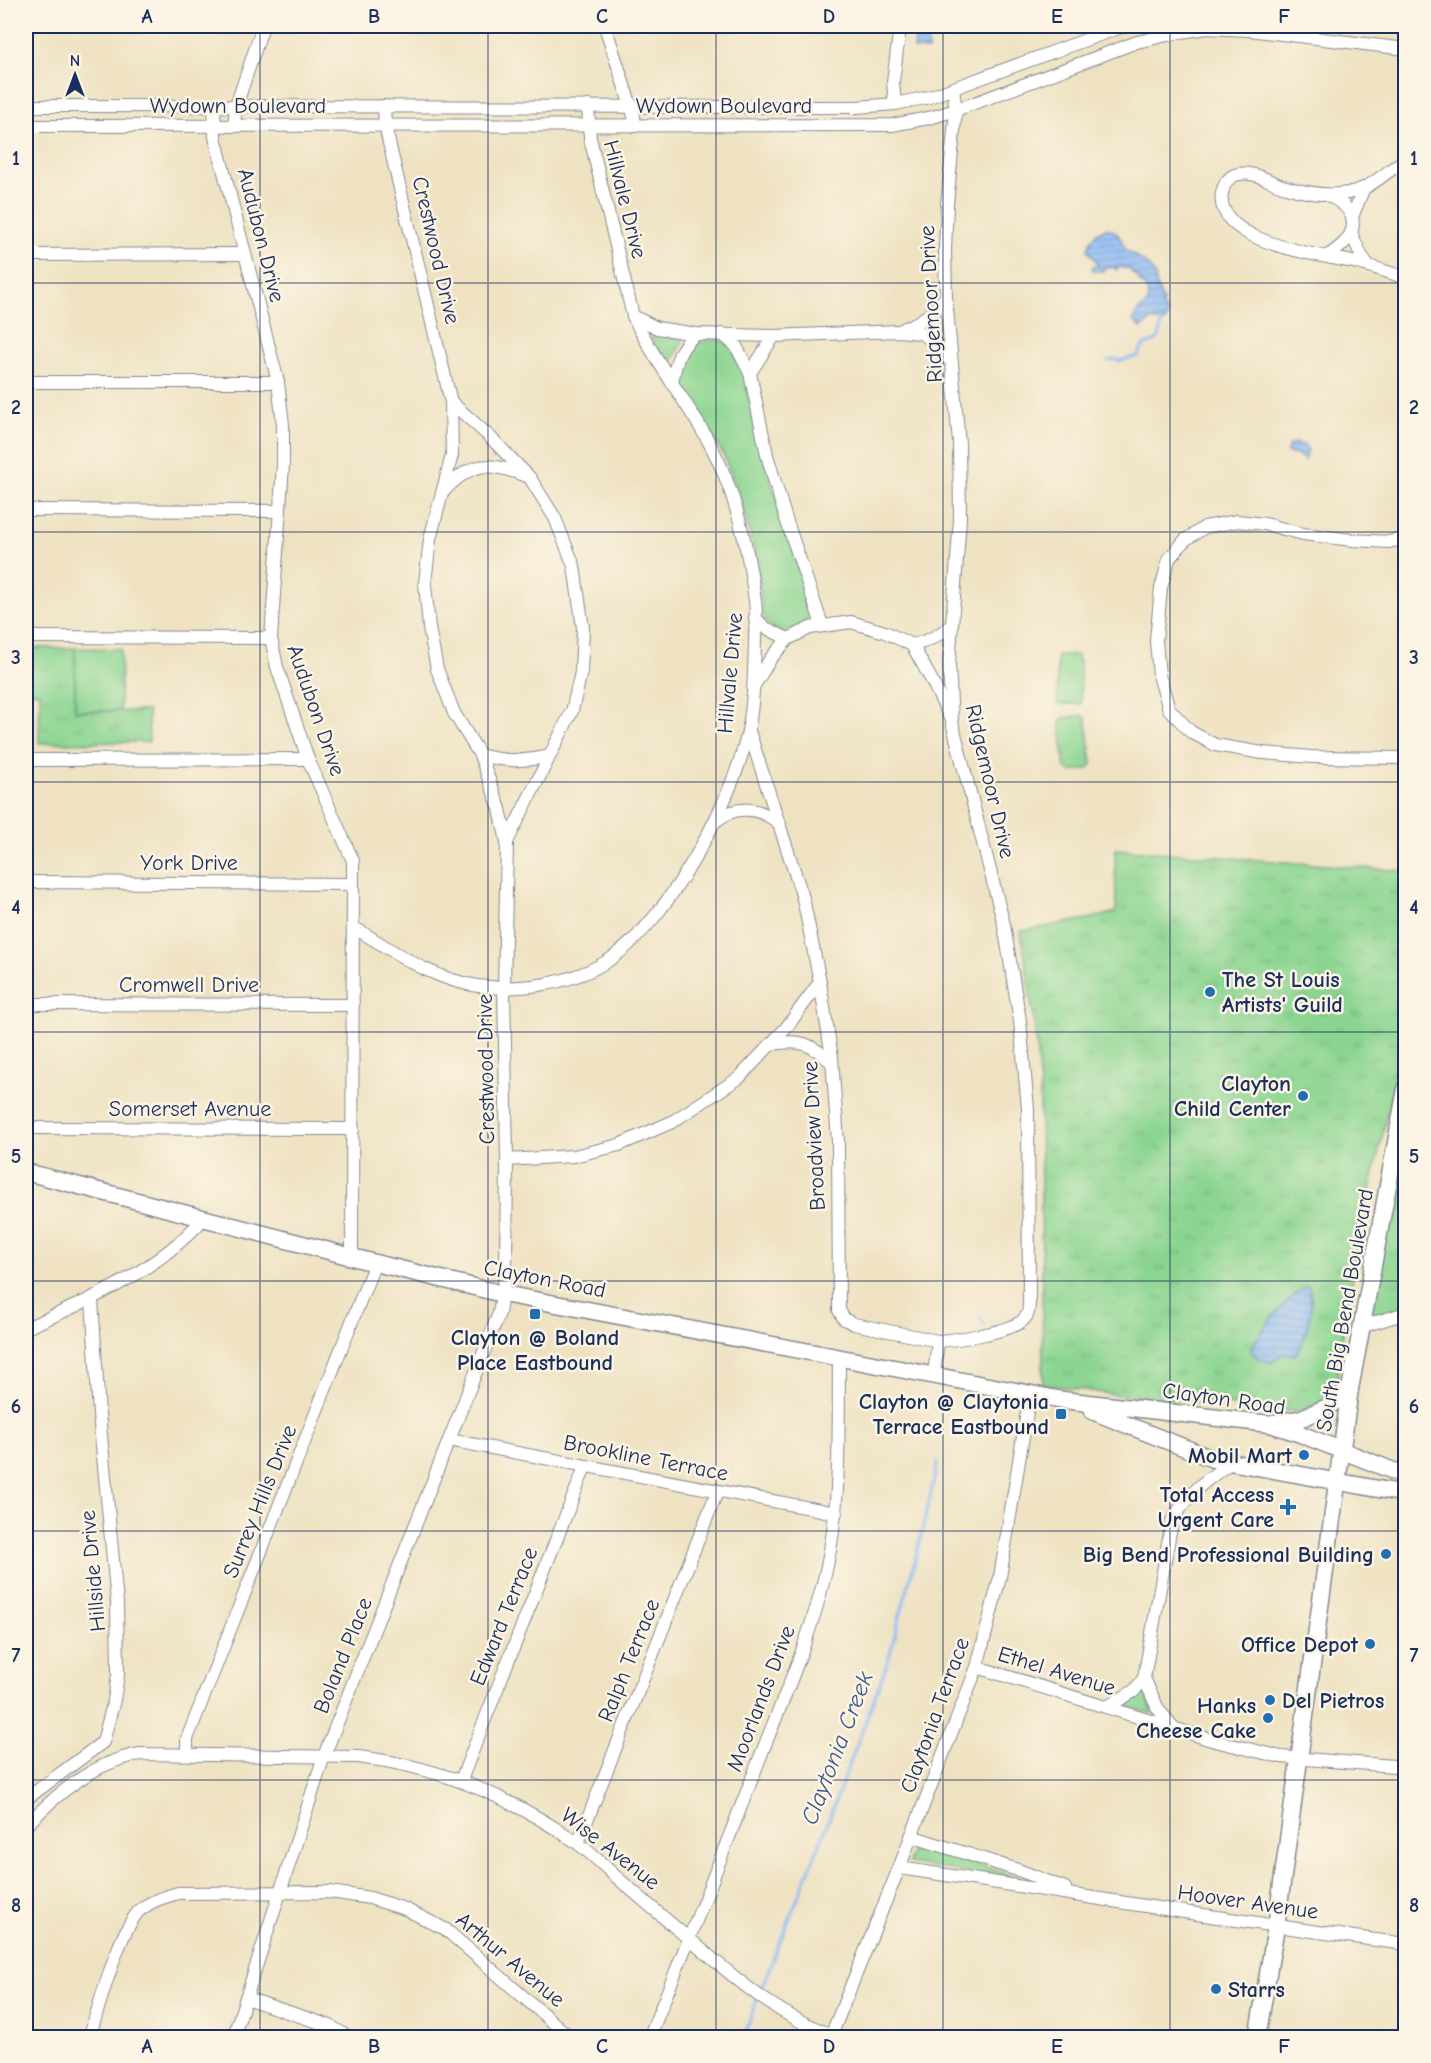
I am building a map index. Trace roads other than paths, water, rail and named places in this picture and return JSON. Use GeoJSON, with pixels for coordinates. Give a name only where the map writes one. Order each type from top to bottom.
{"type":"FeatureCollection","features":[{"type":"Feature","properties":{"kind":"main road","name":"South Big Bend Boulevard"},"geometry":{"type":"LineString","coordinates":[[1257,2037],[1276,1928],[1350,1389],[1360,1327],[1402,1139],[1406,1089]]}},
{"type":"Feature","properties":{"kind":"main road","name":"Clayton Road"},"geometry":{"type":"LineString","coordinates":[[26,1172],[503,1294],[1063,1400],[1270,1424],[1406,1476]]}},
{"type":"Feature","properties":{"kind":"main road"},"geometry":{"type":"LineString","coordinates":[[1270,1424],[1299,1419],[1329,1407],[1350,1389]]}},
{"type":"Feature","properties":{"kind":"main road","name":"Clayton Road"},"geometry":{"type":"LineString","coordinates":[[1063,1400],[1121,1421],[1194,1453],[1230,1463],[1406,1494]]}},
{"type":"Feature","properties":{"kind":"street"},"geometry":{"type":"LineString","coordinates":[[234,126],[236,106],[263,26]]}},
{"type":"Feature","properties":{"kind":"street"},"geometry":{"type":"LineString","coordinates":[[605,26],[631,106],[635,126]]}},
{"type":"Feature","properties":{"kind":"street"},"geometry":{"type":"LineString","coordinates":[[894,104],[893,82],[900,26]]}},
{"type":"Feature","properties":{"kind":"street","name":"Wydown Boulevard"},"geometry":{"type":"LineString","coordinates":[[26,106],[857,107],[894,104],[953,89],[1124,26]]}},
{"type":"Feature","properties":{"kind":"street"},"geometry":{"type":"LineString","coordinates":[[1381,26],[1406,28]]}},
{"type":"Feature","properties":{"kind":"street","name":"Wydown Boulevard"},"geometry":{"type":"LineString","coordinates":[[26,126],[892,125],[956,110],[1137,42],[1190,30],[1207,28],[1249,30],[1406,49]]}},
{"type":"Feature","properties":{"kind":"street","name":"Ridgemoor Drive"},"geometry":{"type":"LineString","coordinates":[[938,1341],[1007,1328],[1023,1320],[1028,1313],[1029,1304],[1028,1109],[1020,1021],[1005,926],[952,722],[949,664],[960,510],[959,443],[946,297],[947,204],[956,110],[953,89]]}},
{"type":"Feature","properties":{"kind":"street","name":"Audubon Drive"},"geometry":{"type":"LineString","coordinates":[[214,106],[214,126],[278,382],[283,425],[283,465],[271,638],[277,667],[308,759],[351,852],[353,861],[352,1257]]}},
{"type":"Feature","properties":{"kind":"street","name":"Crestwood Drive"},"geometry":{"type":"LineString","coordinates":[[384,106],[386,126],[452,402],[452,454],[430,538],[426,572],[428,623],[437,669],[454,712],[480,755],[500,809],[507,842],[504,987],[507,1160],[506,1272],[503,1294]]}},
{"type":"Feature","properties":{"kind":"street","name":"Hillvale Drive"},"geometry":{"type":"LineString","coordinates":[[353,927],[432,974],[479,986],[547,984],[592,970],[631,943],[674,891],[715,821],[743,751],[753,687],[755,604],[732,490],[711,445],[646,343],[633,316],[588,126],[588,106]]}},
{"type":"Feature","properties":{"kind":"street"},"geometry":{"type":"LineString","coordinates":[[1327,195],[1364,188],[1406,159]]}},
{"type":"Feature","properties":{"kind":"street"},"geometry":{"type":"LineString","coordinates":[[1352,217],[1344,205],[1327,195],[1283,186],[1242,173],[1235,174],[1227,180],[1223,190],[1223,208],[1232,221],[1249,234],[1280,248],[1328,256],[1406,278]]}},
{"type":"Feature","properties":{"kind":"street"},"geometry":{"type":"LineString","coordinates":[[1364,188],[1352,217],[1352,235],[1369,266]]}},
{"type":"Feature","properties":{"kind":"street"},"geometry":{"type":"LineString","coordinates":[[1328,256],[1347,242],[1352,235]]}},
{"type":"Feature","properties":{"kind":"street"},"geometry":{"type":"LineString","coordinates":[[26,255],[245,254]]}},
{"type":"Feature","properties":{"kind":"street"},"geometry":{"type":"LineString","coordinates":[[899,331],[919,323],[946,297]]}},
{"type":"Feature","properties":{"kind":"street"},"geometry":{"type":"LineString","coordinates":[[633,316],[657,328],[696,334],[774,336],[899,331],[920,333],[934,341],[951,362]]}},
{"type":"Feature","properties":{"kind":"street"},"geometry":{"type":"LineString","coordinates":[[672,382],[677,357],[685,343],[696,334]]}},
{"type":"Feature","properties":{"kind":"street"},"geometry":{"type":"LineString","coordinates":[[722,334],[736,346],[750,373],[767,455],[822,625]]}},
{"type":"Feature","properties":{"kind":"street"},"geometry":{"type":"LineString","coordinates":[[750,373],[774,336]]}},
{"type":"Feature","properties":{"kind":"street"},"geometry":{"type":"LineString","coordinates":[[26,382],[278,382]]}},
{"type":"Feature","properties":{"kind":"street","name":"Crestwood Drive"},"geometry":{"type":"LineString","coordinates":[[452,402],[530,478],[555,518],[574,566],[583,628],[581,672],[572,711],[507,842]]}},
{"type":"Feature","properties":{"kind":"street"},"geometry":{"type":"LineString","coordinates":[[442,494],[458,476],[475,468],[495,466],[530,478]]}},
{"type":"Feature","properties":{"kind":"street"},"geometry":{"type":"LineString","coordinates":[[26,510],[280,511]]}},
{"type":"Feature","properties":{"kind":"street"},"geometry":{"type":"LineString","coordinates":[[1406,538],[1389,542],[1352,540],[1303,534],[1265,524],[1237,521],[1205,527],[1185,540],[1169,559],[1161,588],[1156,641],[1159,675],[1169,709],[1191,732],[1215,746],[1312,757],[1406,758]]}},
{"type":"Feature","properties":{"kind":"street"},"geometry":{"type":"LineString","coordinates":[[755,618],[774,633],[788,639]]}},
{"type":"Feature","properties":{"kind":"street"},"geometry":{"type":"LineString","coordinates":[[753,687],[771,658],[788,639],[810,628],[851,622],[885,632],[912,645],[932,679],[952,722]]}},
{"type":"Feature","properties":{"kind":"street"},"geometry":{"type":"LineString","coordinates":[[912,645],[930,639],[952,625]]}},
{"type":"Feature","properties":{"kind":"street"},"geometry":{"type":"LineString","coordinates":[[26,637],[271,638]]}},
{"type":"Feature","properties":{"kind":"street","name":"Broadview Drive"},"geometry":{"type":"LineString","coordinates":[[748,730],[803,898],[820,982],[832,1063],[838,1142],[839,1310],[844,1319],[854,1324],[938,1341]]}},
{"type":"Feature","properties":{"kind":"street"},"geometry":{"type":"LineString","coordinates":[[480,755],[517,762],[549,756]]}},
{"type":"Feature","properties":{"kind":"street"},"geometry":{"type":"LineString","coordinates":[[26,759],[308,759]]}},
{"type":"Feature","properties":{"kind":"street"},"geometry":{"type":"LineString","coordinates":[[715,821],[728,812],[746,809],[762,812],[780,824]]}},
{"type":"Feature","properties":{"kind":"street","name":"York Drive"},"geometry":{"type":"LineString","coordinates":[[26,882],[353,884]]}},
{"type":"Feature","properties":{"kind":"street"},"geometry":{"type":"LineString","coordinates":[[507,1160],[574,1156],[619,1144],[672,1122],[739,1078],[772,1044],[820,982]]}},
{"type":"Feature","properties":{"kind":"street","name":"Cromwell Drive"},"geometry":{"type":"LineString","coordinates":[[26,1004],[353,1005]]}},
{"type":"Feature","properties":{"kind":"street"},"geometry":{"type":"LineString","coordinates":[[772,1044],[792,1041],[809,1045],[819,1050],[832,1063]]}},
{"type":"Feature","properties":{"kind":"street","name":"Somerset Avenue"},"geometry":{"type":"LineString","coordinates":[[26,1128],[353,1129]]}},
{"type":"Feature","properties":{"kind":"street"},"geometry":{"type":"LineString","coordinates":[[26,1328],[92,1299],[171,1251],[203,1219]]}},
{"type":"Feature","properties":{"kind":"street","name":"Surrey Hills Drive"},"geometry":{"type":"LineString","coordinates":[[187,1754],[187,1739],[375,1263]]}},
{"type":"Feature","properties":{"kind":"street","name":"Boland Place"},"geometry":{"type":"LineString","coordinates":[[233,2037],[324,1756],[496,1322],[503,1294]]}},
{"type":"Feature","properties":{"kind":"street","name":"Hillside Drive"},"geometry":{"type":"LineString","coordinates":[[26,1799],[103,1742],[116,1692],[119,1644],[117,1602],[92,1299]]}},
{"type":"Feature","properties":{"kind":"street"},"geometry":{"type":"LineString","coordinates":[[1360,1327],[1406,1313]]}},
{"type":"Feature","properties":{"kind":"street"},"geometry":{"type":"LineString","coordinates":[[933,1375],[938,1341]]}},
{"type":"Feature","properties":{"kind":"street","name":"Moorlands Drive"},"geometry":{"type":"LineString","coordinates":[[649,2037],[689,1940],[815,1613],[825,1578],[836,1513],[839,1358]]}},
{"type":"Feature","properties":{"kind":"street","name":"Claytonia Terrace"},"geometry":{"type":"LineString","coordinates":[[834,2036],[977,1667],[1000,1577],[1030,1394]]}},
{"type":"Feature","properties":{"kind":"street","name":"Brookline Terrace"},"geometry":{"type":"LineString","coordinates":[[449,1440],[836,1513]]}},
{"type":"Feature","properties":{"kind":"street"},"geometry":{"type":"LineString","coordinates":[[1107,1707],[1134,1690],[1144,1678],[1172,1521],[1184,1501],[1199,1486],[1230,1463]]}},
{"type":"Feature","properties":{"kind":"street","name":"Edward Terrace"},"geometry":{"type":"LineString","coordinates":[[461,1780],[585,1467]]}},
{"type":"Feature","properties":{"kind":"street","name":"Ralph Terrace"},"geometry":{"type":"LineString","coordinates":[[578,1843],[717,1492]]}},
{"type":"Feature","properties":{"kind":"street","name":"Ethel Avenue"},"geometry":{"type":"LineString","coordinates":[[977,1667],[1215,1741],[1281,1757],[1406,1767]]}},
{"type":"Feature","properties":{"kind":"street"},"geometry":{"type":"LineString","coordinates":[[1144,1678],[1158,1709],[1175,1728]]}},
{"type":"Feature","properties":{"kind":"street","name":"Wise Avenue"},"geometry":{"type":"LineString","coordinates":[[26,1826],[41,1809],[66,1789],[122,1757],[140,1754],[324,1756],[388,1760],[420,1767],[461,1780],[520,1808],[578,1843],[689,1940],[752,1991],[797,2020],[834,2036]]}},
{"type":"Feature","properties":{"kind":"street","name":"Hoover Avenue"},"geometry":{"type":"LineString","coordinates":[[911,1836],[1021,1871],[1086,1896]]}},
{"type":"Feature","properties":{"kind":"street","name":"Hoover Avenue"},"geometry":{"type":"LineString","coordinates":[[899,1868],[1276,1928],[1406,1944]]}},
{"type":"Feature","properties":{"kind":"street","name":"Arthur Avenue"},"geometry":{"type":"LineString","coordinates":[[89,2037],[125,1931],[139,1912],[154,1900],[178,1893],[330,1892],[370,1899],[415,1914],[445,1929],[571,2037]]}},
{"type":"Feature","properties":{"kind":"street"},"geometry":{"type":"LineString","coordinates":[[246,1998],[330,2026],[351,2037]]}},
{"type":"Feature","properties":{"kind":"water"},"geometry":{"type":"Polygon","coordinates":[[[916,28],[927,29],[928,50],[914,49],[916,28]]]}},
{"type":"Feature","properties":{"kind":"water"},"geometry":{"type":"Polygon","coordinates":[[[1106,228],[1117,234],[1126,250],[1150,268],[1163,300],[1162,306],[1167,312],[1167,319],[1164,323],[1152,320],[1141,328],[1133,320],[1137,312],[1148,303],[1148,293],[1130,269],[1119,267],[1116,270],[1114,267],[1103,269],[1103,271],[1093,271],[1092,268],[1098,264],[1088,250],[1090,242],[1094,236],[1106,228]]]}},
{"type":"Feature","properties":{"kind":"water"},"geometry":{"type":"Polygon","coordinates":[[[1297,443],[1308,450],[1304,460],[1298,455],[1287,452],[1289,445],[1297,443]]]}},
{"type":"Feature","properties":{"kind":"water"},"geometry":{"type":"Polygon","coordinates":[[[1308,1286],[1311,1312],[1303,1340],[1295,1355],[1284,1353],[1271,1363],[1257,1358],[1251,1350],[1262,1332],[1288,1301],[1308,1286]]]}},
{"type":"Feature","properties":{"kind":"waterway"},"geometry":{"type":"LineString","coordinates":[[1108,361],[1116,359],[1119,361],[1138,356],[1143,346],[1157,340],[1161,323]]}},
{"type":"Feature","properties":{"kind":"waterway"},"geometry":{"type":"LineString","coordinates":[[980,1316],[984,1326]]}},
{"type":"Feature","properties":{"kind":"waterway","name":"Claytonia Creek"},"geometry":{"type":"LineString","coordinates":[[760,1991],[822,1838],[888,1661],[917,1553],[938,1462]]}},
{"type":"Feature","properties":{"kind":"waterway","name":"Claytonia Creek"},"geometry":{"type":"LineString","coordinates":[[743,2038],[758,1997]]}},
{"type":"Feature","properties":{"kind":"place","name":"The St Louis Artists' Guild"},"geometry":{"type":"Point","coordinates":[1210,992]}},
{"type":"Feature","properties":{"kind":"place","name":"Clayton Child Center"},"geometry":{"type":"Point","coordinates":[1303,1096]}},
{"type":"Feature","properties":{"kind":"place","name":"Clayton @ Boland Place Eastbound"},"geometry":{"type":"Point","coordinates":[535,1314]}},
{"type":"Feature","properties":{"kind":"place","name":"Clayton @ Claytonia Terrace Eastbound"},"geometry":{"type":"Point","coordinates":[1061,1414]}},
{"type":"Feature","properties":{"kind":"place","name":"Mobil Mart"},"geometry":{"type":"Point","coordinates":[1304,1455]}},
{"type":"Feature","properties":{"kind":"place","name":"Total Access Urgent Care"},"geometry":{"type":"Point","coordinates":[1288,1507]}},
{"type":"Feature","properties":{"kind":"place","name":"Big Bend Professional Building"},"geometry":{"type":"Point","coordinates":[1386,1554]}},
{"type":"Feature","properties":{"kind":"place","name":"Office Depot"},"geometry":{"type":"Point","coordinates":[1370,1644]}},
{"type":"Feature","properties":{"kind":"place","name":"Del Pietros"},"geometry":{"type":"Point","coordinates":[1270,1700]}},
{"type":"Feature","properties":{"kind":"place","name":"Hanks Cheese Cake"},"geometry":{"type":"Point","coordinates":[1268,1718]}},
{"type":"Feature","properties":{"kind":"place","name":"Starrs"},"geometry":{"type":"Point","coordinates":[1216,1989]}}]}
